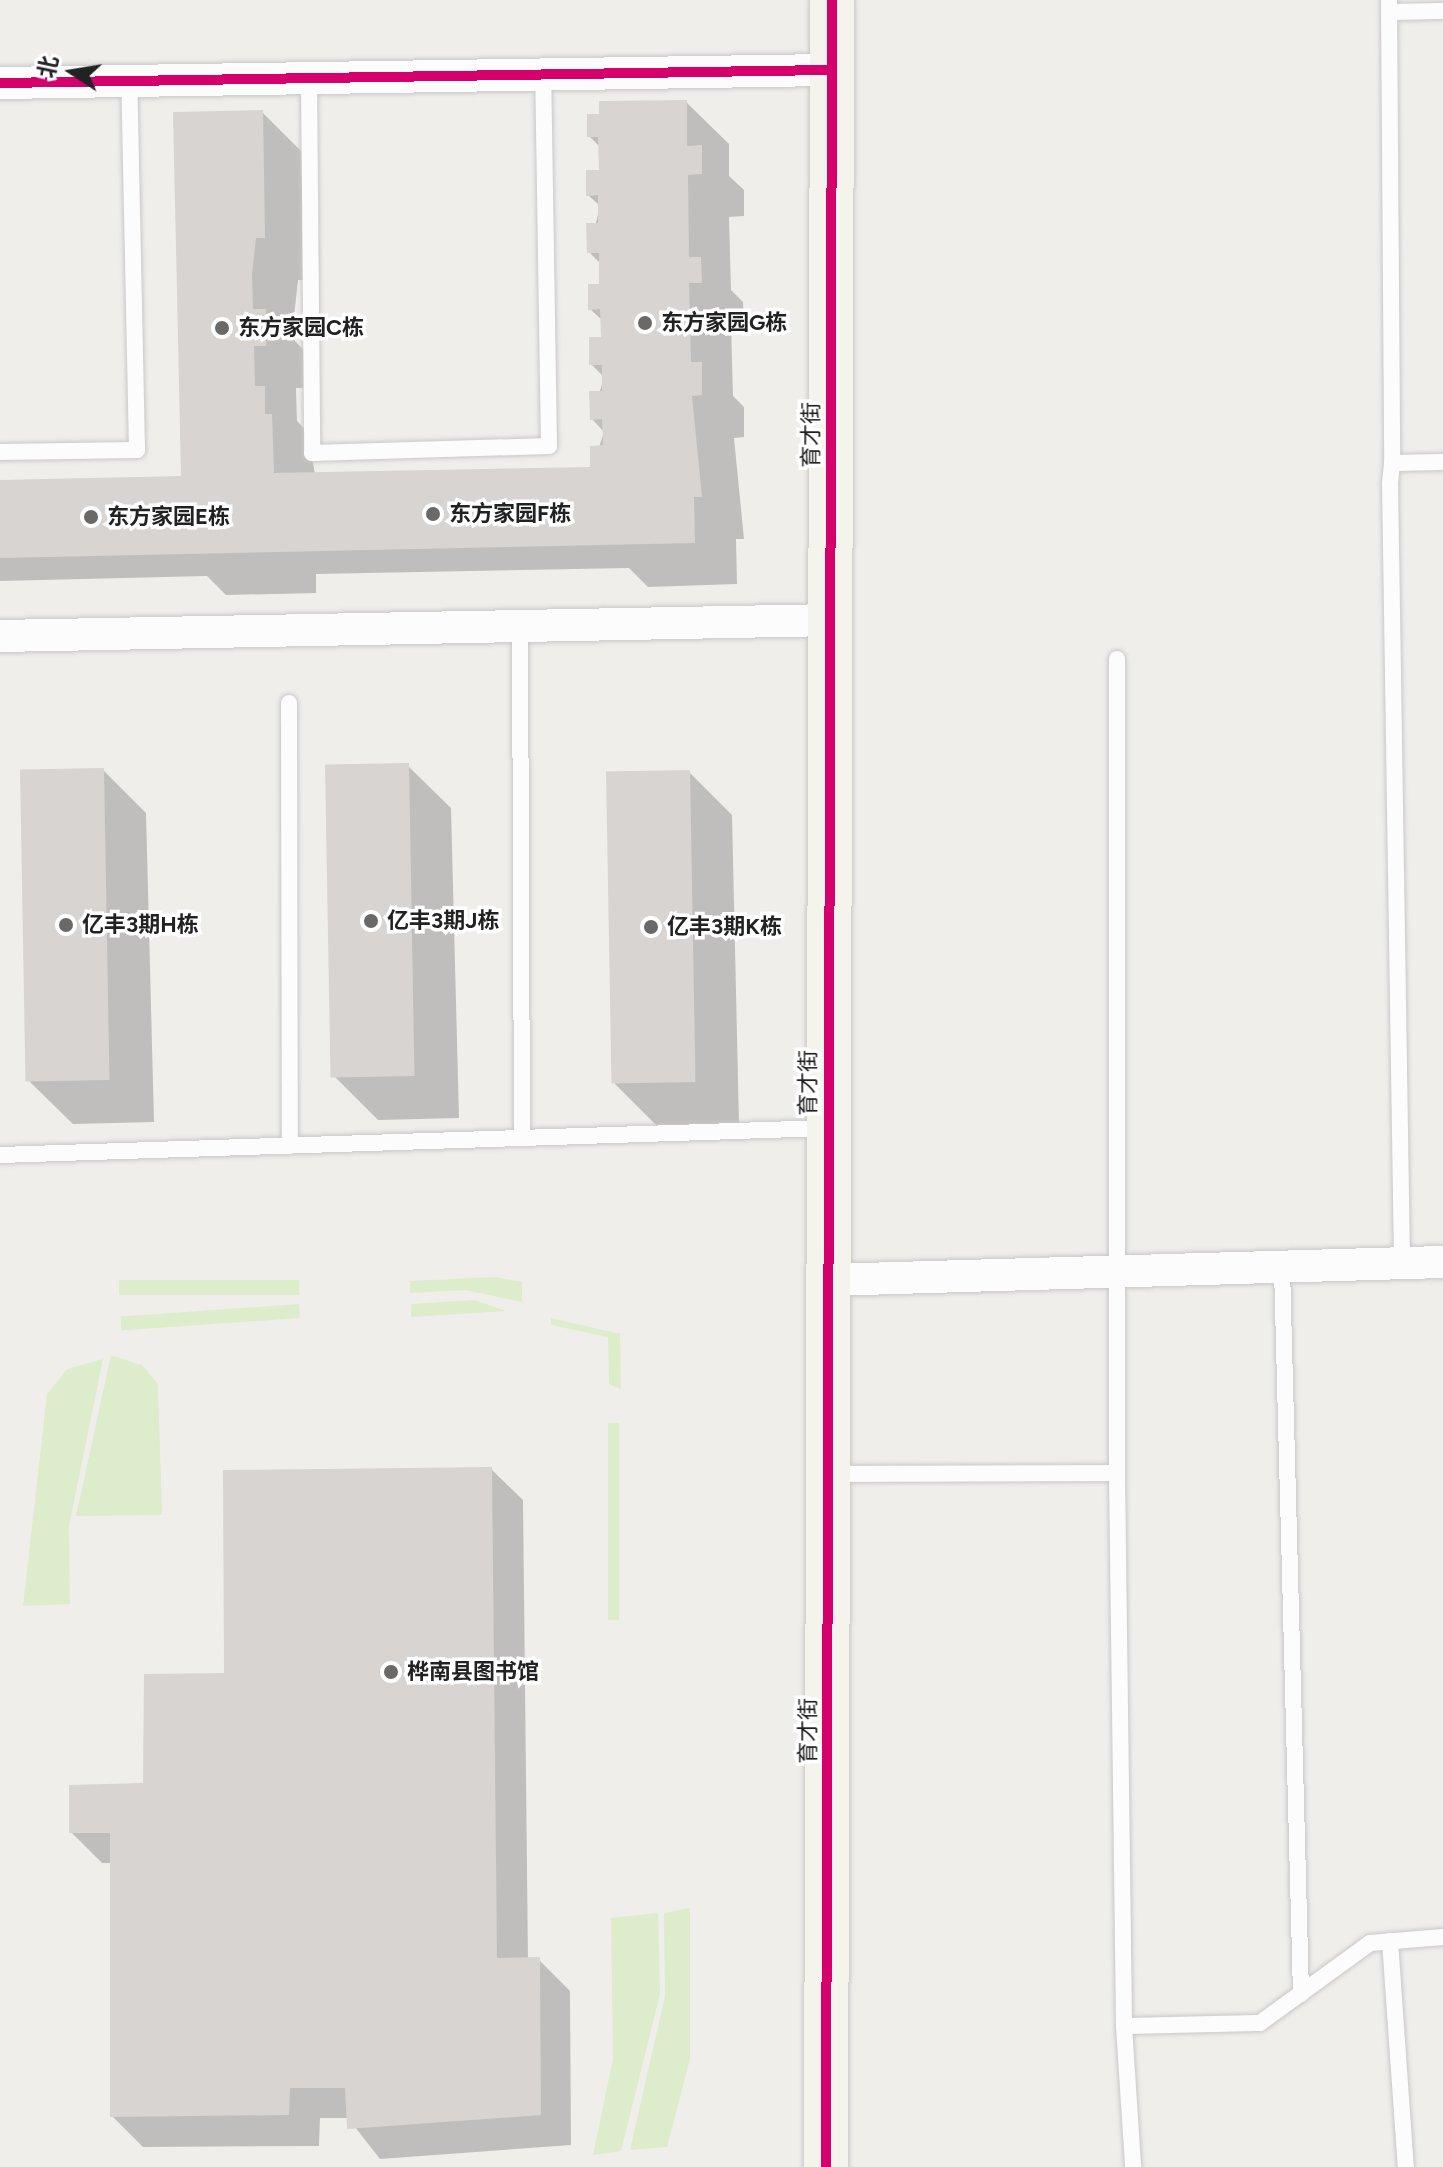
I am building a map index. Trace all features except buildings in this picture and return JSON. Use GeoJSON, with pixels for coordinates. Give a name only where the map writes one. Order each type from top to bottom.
{"type":"FeatureCollection","features":[{"type":"Feature","properties":{"kind":"street","name":"育才街"},"geometry":{"type":"LineString","coordinates":[[826,2167],[832,0]]}},
{"type":"Feature","properties":{"kind":"street"},"geometry":{"type":"LineString","coordinates":[[0,83],[832,70]]}},
{"type":"Feature","properties":{"kind":"street"},"geometry":{"type":"LineString","coordinates":[[0,636],[831,620]]}},
{"type":"Feature","properties":{"kind":"street"},"geometry":{"type":"LineString","coordinates":[[828,1280],[1443,1262]]}},
{"type":"Feature","properties":{"kind":"lane"},"geometry":{"type":"LineString","coordinates":[[1402,1262],[1389,6],[1443,11]]}},
{"type":"Feature","properties":{"kind":"lane"},"geometry":{"type":"LineString","coordinates":[[309,78],[312,453],[549,446],[543,74]]}},
{"type":"Feature","properties":{"kind":"lane"},"geometry":{"type":"LineString","coordinates":[[0,452],[137,450],[129,81]]}},
{"type":"Feature","properties":{"kind":"lane"},"geometry":{"type":"LineString","coordinates":[[1392,463],[1443,462]]}},
{"type":"Feature","properties":{"kind":"lane"},"geometry":{"type":"LineString","coordinates":[[520,626],[522,1138]]}},
{"type":"Feature","properties":{"kind":"lane"},"geometry":{"type":"LineString","coordinates":[[1117,659],[1117,1473],[1124,2026],[1133,2167]]}},
{"type":"Feature","properties":{"kind":"lane"},"geometry":{"type":"LineString","coordinates":[[289,703],[290,1146]]}},
{"type":"Feature","properties":{"kind":"lane"},"geometry":{"type":"LineString","coordinates":[[0,1155],[828,1128]]}},
{"type":"Feature","properties":{"kind":"lane"},"geometry":{"type":"LineString","coordinates":[[1282,1268],[1301,1994]]}},
{"type":"Feature","properties":{"kind":"lane"},"geometry":{"type":"LineString","coordinates":[[829,1474],[1117,1473]]}},
{"type":"Feature","properties":{"kind":"lane"},"geometry":{"type":"LineString","coordinates":[[1124,2026],[1260,2023],[1370,1943],[1443,1937]]}},
{"type":"Feature","properties":{"kind":"lane"},"geometry":{"type":"LineString","coordinates":[[1390,1941],[1406,2167]]}},
{"type":"Feature","properties":{"kind":"green space"},"geometry":{"type":"Polygon","coordinates":[[[495,1277],[522,1282],[522,1302],[465,1290],[410,1293],[410,1281],[495,1277]]]}},
{"type":"Feature","properties":{"kind":"green space"},"geometry":{"type":"Polygon","coordinates":[[[119,1280],[299,1280],[299,1295],[119,1295],[119,1280]]]}},
{"type":"Feature","properties":{"kind":"green space"},"geometry":{"type":"Polygon","coordinates":[[[475,1300],[506,1311],[411,1317],[411,1304],[475,1300]]]}},
{"type":"Feature","properties":{"kind":"green space"},"geometry":{"type":"Polygon","coordinates":[[[299,1304],[300,1318],[121,1330],[120,1316],[299,1304]]]}},
{"type":"Feature","properties":{"kind":"green space"},"geometry":{"type":"Polygon","coordinates":[[[551,1318],[620,1334],[621,1389],[609,1384],[608,1337],[551,1325],[551,1318]]]}},
{"type":"Feature","properties":{"kind":"green space"},"geometry":{"type":"Polygon","coordinates":[[[111,1355],[142,1365],[158,1384],[162,1515],[76,1516],[111,1355]]]}},
{"type":"Feature","properties":{"kind":"green space"},"geometry":{"type":"Polygon","coordinates":[[[103,1359],[69,1526],[70,1604],[23,1606],[47,1394],[67,1369],[103,1359]]]}},
{"type":"Feature","properties":{"kind":"green space"},"geometry":{"type":"Polygon","coordinates":[[[608,1423],[619,1423],[619,1620],[608,1620],[608,1423]]]}},
{"type":"Feature","properties":{"kind":"green space"},"geometry":{"type":"Polygon","coordinates":[[[690,1908],[690,2059],[667,2147],[630,2150],[665,1996],[664,1913],[690,1908]]]}},
{"type":"Feature","properties":{"kind":"green space"},"geometry":{"type":"Polygon","coordinates":[[[658,1913],[660,1994],[621,2151],[593,2155],[613,2059],[611,1918],[658,1913]]]}},
{"type":"Feature","properties":{"kind":"cycle path"},"geometry":{"type":"LineString","coordinates":[[826,2167],[832,0]]}},
{"type":"Feature","properties":{"kind":"cycle path"},"geometry":{"type":"LineString","coordinates":[[0,83],[832,70]]}},
{"type":"Feature","properties":{"kind":"place","name":"东方家园G栋"},"geometry":{"type":"Point","coordinates":[645,323]}},
{"type":"Feature","properties":{"kind":"place","name":"东方家园C栋"},"geometry":{"type":"Point","coordinates":[222,328]}},
{"type":"Feature","properties":{"kind":"place","name":"东方家园F栋"},"geometry":{"type":"Point","coordinates":[433,514]}},
{"type":"Feature","properties":{"kind":"place","name":"东方家园E栋"},"geometry":{"type":"Point","coordinates":[91,517]}},
{"type":"Feature","properties":{"kind":"place","name":"亿丰3期J栋"},"geometry":{"type":"Point","coordinates":[371,921]}},
{"type":"Feature","properties":{"kind":"place","name":"亿丰3期H栋"},"geometry":{"type":"Point","coordinates":[66,925]}},
{"type":"Feature","properties":{"kind":"place","name":"亿丰3期K栋"},"geometry":{"type":"Point","coordinates":[651,927]}},
{"type":"Feature","properties":{"kind":"place","name":"桦南县图书馆"},"geometry":{"type":"Point","coordinates":[391,1672]}}]}
